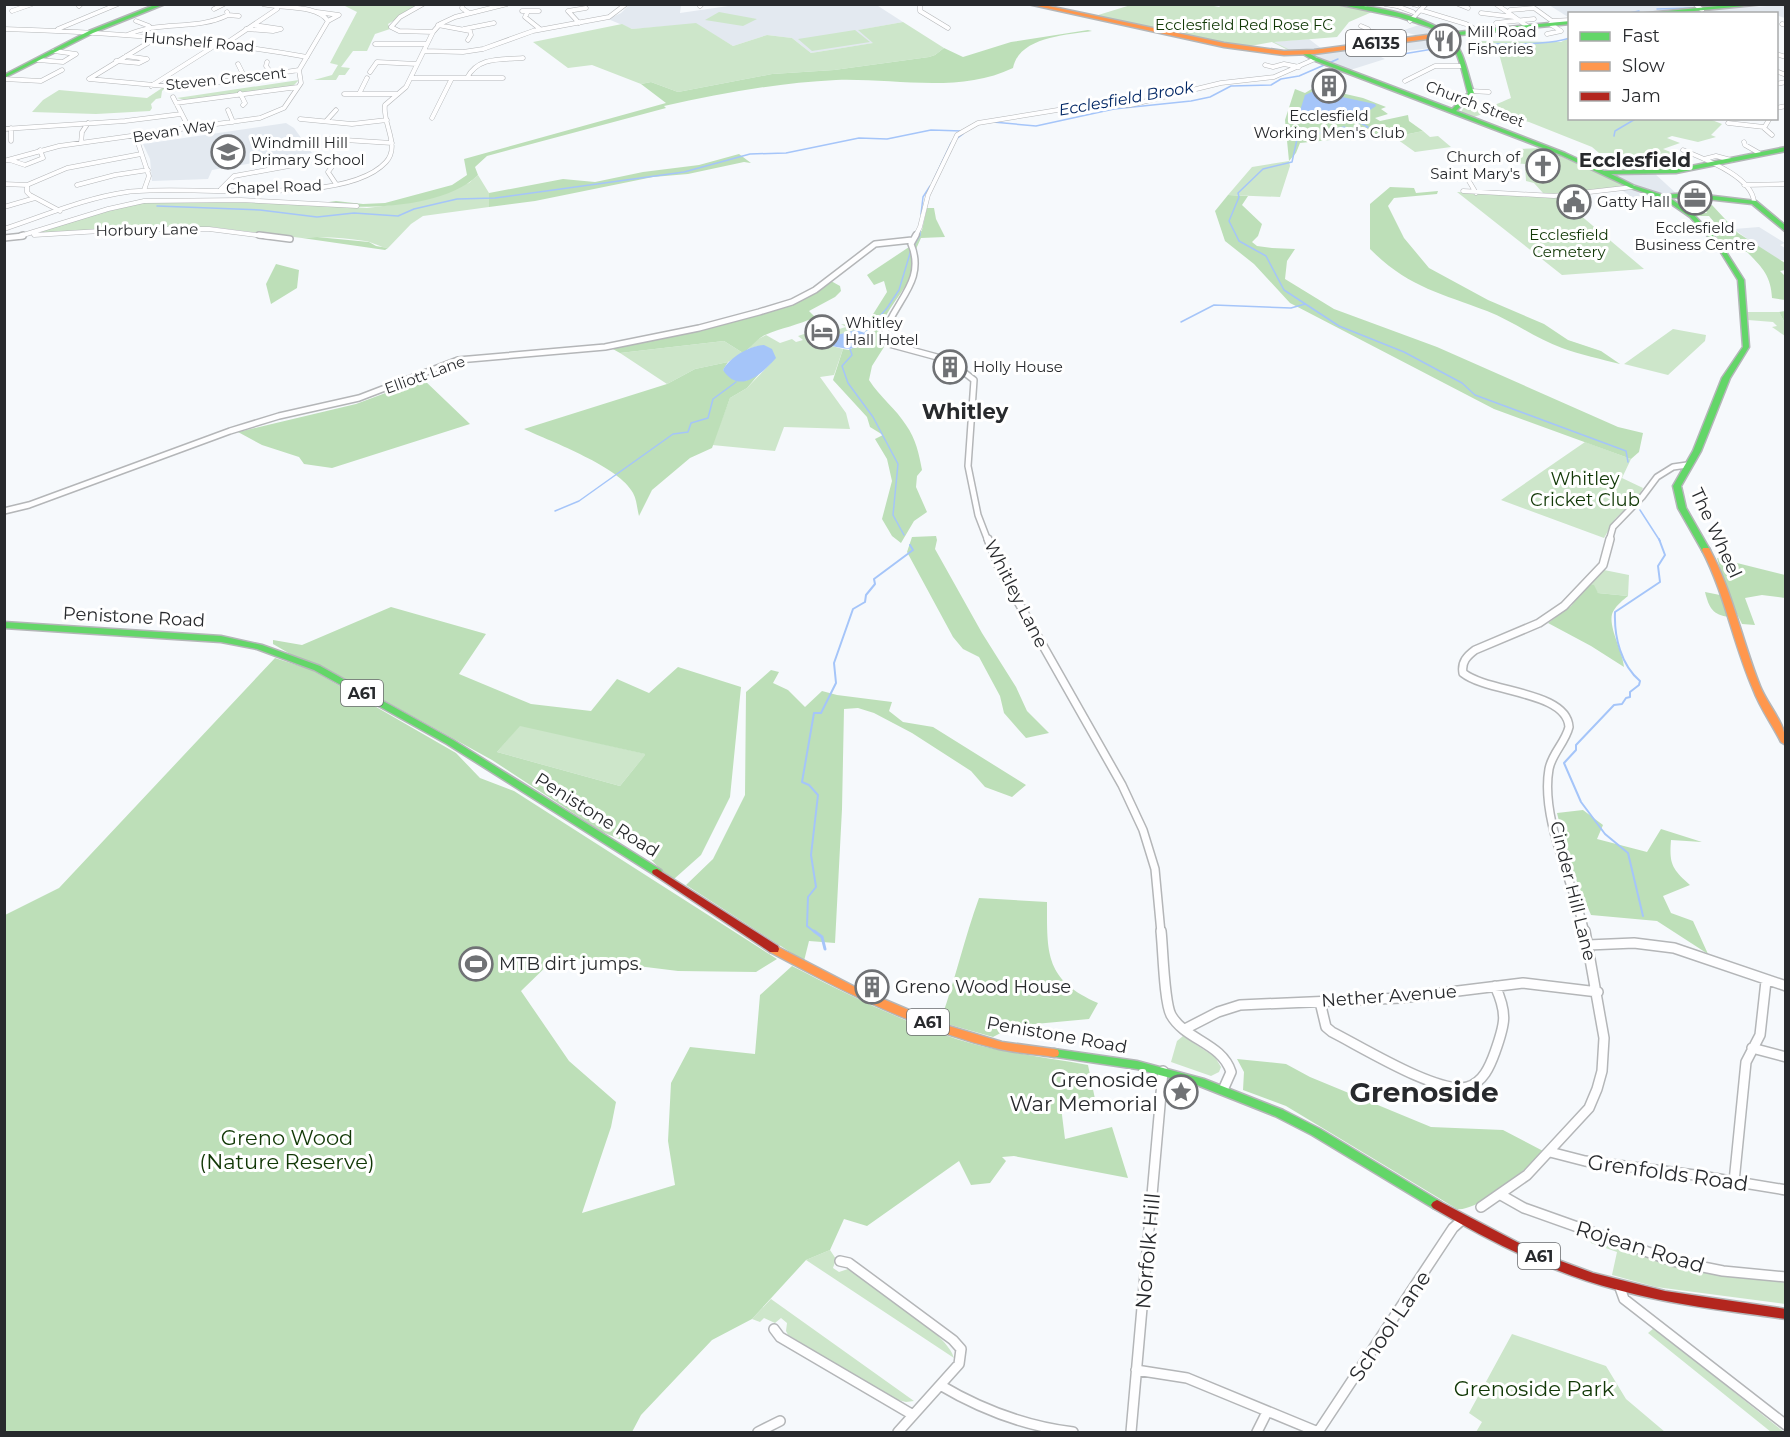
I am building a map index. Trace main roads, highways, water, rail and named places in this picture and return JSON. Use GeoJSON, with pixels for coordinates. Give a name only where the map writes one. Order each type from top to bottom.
{"type":"FeatureCollection","features":[{"type":"Feature","properties":{"kind":"main road"},"geometry":{"type":"LineString","coordinates":[[4,78],[91,32],[163,4]]}},
{"type":"Feature","properties":{"kind":"main road","name":"A6135"},"geometry":{"type":"LineString","coordinates":[[1030,4],[1232,47],[1305,53],[1531,23],[1548,25],[1568,21]]}},
{"type":"Feature","properties":{"kind":"main road"},"geometry":{"type":"LineString","coordinates":[[1339,4],[1364,6],[1411,16],[1446,34],[1452,41],[1471,95],[1453,111]]}},
{"type":"Feature","properties":{"kind":"main road"},"geometry":{"type":"LineString","coordinates":[[1680,12],[1698,7],[1760,5]]}},
{"type":"Feature","properties":{"kind":"main road","name":"Church Street"},"geometry":{"type":"LineString","coordinates":[[1305,53],[1323,62],[1563,154],[1633,187],[1662,197]]}},
{"type":"Feature","properties":{"kind":"main road"},"geometry":{"type":"LineString","coordinates":[[1602,173],[1668,172],[1724,163],[1759,153],[1785,149]]}},
{"type":"Feature","properties":{"kind":"main road"},"geometry":{"type":"LineString","coordinates":[[1662,197],[1688,195],[1754,202],[1785,230]]}},
{"type":"Feature","properties":{"kind":"main road","name":"The Wheel"},"geometry":{"type":"LineString","coordinates":[[1662,197],[1700,223],[1736,268],[1741,280],[1741,302],[1747,340],[1744,350],[1726,378],[1697,452],[1677,483],[1685,514],[1710,554],[1729,603],[1757,689],[1785,742]]}},
{"type":"Feature","properties":{"kind":"main road","name":"Penistone Road"},"geometry":{"type":"LineString","coordinates":[[4,626],[221,639],[258,647],[317,668],[450,742],[703,901],[775,950],[865,996],[917,1018],[995,1044],[1163,1070],[1223,1090],[1279,1113],[1316,1132],[1462,1220],[1593,1278],[1714,1305],[1785,1314]]}},
{"type":"Feature","properties":{"kind":"water"},"geometry":{"type":"Polygon","coordinates":[[[1314,91],[1376,106],[1355,120],[1298,117],[1305,95],[1314,91]]]}},
{"type":"Feature","properties":{"kind":"water"},"geometry":{"type":"Polygon","coordinates":[[[856,330],[865,333],[866,340],[862,344],[846,349],[832,346],[833,336],[856,330]]]}},
{"type":"Feature","properties":{"kind":"water"},"geometry":{"type":"Polygon","coordinates":[[[764,345],[772,349],[776,358],[757,375],[743,381],[736,381],[723,370],[740,353],[764,345]]]}},
{"type":"Feature","properties":{"kind":"waterway","name":"Ecclesfield Brook"},"geometry":{"type":"LineString","coordinates":[[1657,9],[1690,8]]}},
{"type":"Feature","properties":{"kind":"waterway","name":"Ecclesfield Brook"},"geometry":{"type":"LineString","coordinates":[[1634,12],[1639,11]]}},
{"type":"Feature","properties":{"kind":"waterway","name":"Ecclesfield Brook"},"geometry":{"type":"LineString","coordinates":[[1474,45],[1535,43],[1568,39]]}},
{"type":"Feature","properties":{"kind":"waterway","name":"Ecclesfield Brook"},"geometry":{"type":"LineString","coordinates":[[1365,55],[1403,54],[1439,48]]}},
{"type":"Feature","properties":{"kind":"waterway","name":"Ecclesfield Brook"},"geometry":{"type":"LineString","coordinates":[[993,122],[1036,126],[1114,109],[1191,101],[1210,97],[1231,86],[1271,85],[1281,79],[1299,76],[1338,59]]}},
{"type":"Feature","properties":{"kind":"waterway"},"geometry":{"type":"LineString","coordinates":[[1355,120],[1368,127],[1365,129],[1369,133],[1361,136],[1344,127],[1297,139],[1292,162],[1263,169],[1238,193],[1239,197],[1229,221],[1239,241],[1266,256],[1284,290],[1339,326],[1404,352],[1462,383],[1475,395],[1626,451],[1628,462]]}},
{"type":"Feature","properties":{"kind":"waterway"},"geometry":{"type":"LineString","coordinates":[[1614,136],[1615,131],[1634,120]]}},
{"type":"Feature","properties":{"kind":"waterway"},"geometry":{"type":"LineString","coordinates":[[157,206],[260,210],[317,217],[354,213],[398,216],[414,209],[457,199],[495,198],[684,172],[750,154],[786,153],[859,138],[887,139],[931,130],[962,131]]}},
{"type":"Feature","properties":{"kind":"waterway","name":"Ecclesfield Brook"},"geometry":{"type":"LineString","coordinates":[[933,181],[951,143],[963,134]]}},
{"type":"Feature","properties":{"kind":"waterway","name":"Ecclesfield Brook"},"geometry":{"type":"LineString","coordinates":[[921,214],[923,197],[930,186]]}},
{"type":"Feature","properties":{"kind":"waterway","name":"Ecclesfield Brook"},"geometry":{"type":"LineString","coordinates":[[914,245],[920,235],[920,228]]}},
{"type":"Feature","properties":{"kind":"waterway","name":"Ecclesfield Brook"},"geometry":{"type":"LineString","coordinates":[[864,334],[887,308],[899,290],[911,250]]}},
{"type":"Feature","properties":{"kind":"waterway"},"geometry":{"type":"LineString","coordinates":[[1181,322],[1214,305],[1291,308],[1305,304]]}},
{"type":"Feature","properties":{"kind":"waterway"},"geometry":{"type":"LineString","coordinates":[[850,349],[852,355],[842,366],[848,383],[873,417],[898,464],[893,515],[904,535]]}},
{"type":"Feature","properties":{"kind":"waterway"},"geometry":{"type":"LineString","coordinates":[[555,511],[579,501],[673,434],[688,432],[691,423],[708,418],[713,399],[736,382]]}},
{"type":"Feature","properties":{"kind":"waterway"},"geometry":{"type":"LineString","coordinates":[[1640,510],[1659,540]]}},
{"type":"Feature","properties":{"kind":"waterway"},"geometry":{"type":"LineString","coordinates":[[1643,916],[1628,853],[1605,834],[1581,802],[1564,763],[1576,750],[1576,745],[1614,705],[1622,704],[1626,698],[1630,697],[1630,692],[1639,685],[1640,681],[1623,659],[1617,641],[1615,612],[1660,582],[1658,566],[1665,555],[1659,540]]}},
{"type":"Feature","properties":{"kind":"waterway"},"geometry":{"type":"LineString","coordinates":[[816,933],[807,926],[808,897],[816,887],[811,855],[818,795],[809,785],[802,782],[814,713],[821,713],[836,683],[834,663],[853,609],[865,602],[866,595],[875,584],[874,579],[913,550],[910,545]]}},
{"type":"Feature","properties":{"kind":"waterway"},"geometry":{"type":"LineString","coordinates":[[814,931],[822,937],[825,949]]}},
{"type":"Feature","properties":{"kind":"place","name":"Mill Road Fisheries"},"geometry":{"type":"Point","coordinates":[1444,41]}},
{"type":"Feature","properties":{"kind":"place","name":"Ecclesfield Working Men's Club"},"geometry":{"type":"Point","coordinates":[1329,86]}},
{"type":"Feature","properties":{"kind":"place","name":"Windmill Hill Primary School"},"geometry":{"type":"Point","coordinates":[228,152]}},
{"type":"Feature","properties":{"kind":"place","name":"Church of Saint Mary's"},"geometry":{"type":"Point","coordinates":[1543,166]}},
{"type":"Feature","properties":{"kind":"place","name":"Ecclesfield Business Centre"},"geometry":{"type":"Point","coordinates":[1695,198]}},
{"type":"Feature","properties":{"kind":"place","name":"Gatty Hall"},"geometry":{"type":"Point","coordinates":[1574,202]}},
{"type":"Feature","properties":{"kind":"place","name":"Whitley Hall Hotel"},"geometry":{"type":"Point","coordinates":[822,332]}},
{"type":"Feature","properties":{"kind":"place","name":"Holly House"},"geometry":{"type":"Point","coordinates":[950,367]}},
{"type":"Feature","properties":{"kind":"place","name":"MTB dirt jumps."},"geometry":{"type":"Point","coordinates":[476,964]}},
{"type":"Feature","properties":{"kind":"place","name":"Greno Wood House"},"geometry":{"type":"Point","coordinates":[872,987]}},
{"type":"Feature","properties":{"kind":"place","name":"Grenoside War Memorial"},"geometry":{"type":"Point","coordinates":[1181,1092]}},
{"type":"Feature","properties":{"kind":"district","name":"Ecclesfield"},"geometry":{"type":"Point","coordinates":[1635,160]}},
{"type":"Feature","properties":{"kind":"district","name":"Whitley"},"geometry":{"type":"Point","coordinates":[965,412]}},
{"type":"Feature","properties":{"kind":"district","name":"Grenoside"},"geometry":{"type":"Point","coordinates":[1424,1092]}},
{"type":"Feature","properties":{"kind":"park label","name":"Ecclesfield Red Rose FC"},"geometry":{"type":"Point","coordinates":[1244,25]}},
{"type":"Feature","properties":{"kind":"park label","name":"Ecclesfield Cemetery"},"geometry":{"type":"Point","coordinates":[1569,244]}},
{"type":"Feature","properties":{"kind":"park label","name":"Whitley Cricket Club"},"geometry":{"type":"Point","coordinates":[1585,489]}},
{"type":"Feature","properties":{"kind":"park label","name":"Greno Wood (Nature Reserve)"},"geometry":{"type":"Point","coordinates":[287,1150]}},
{"type":"Feature","properties":{"kind":"park label","name":"Grenoside Park"},"geometry":{"type":"Point","coordinates":[1534,1389]}}]}
